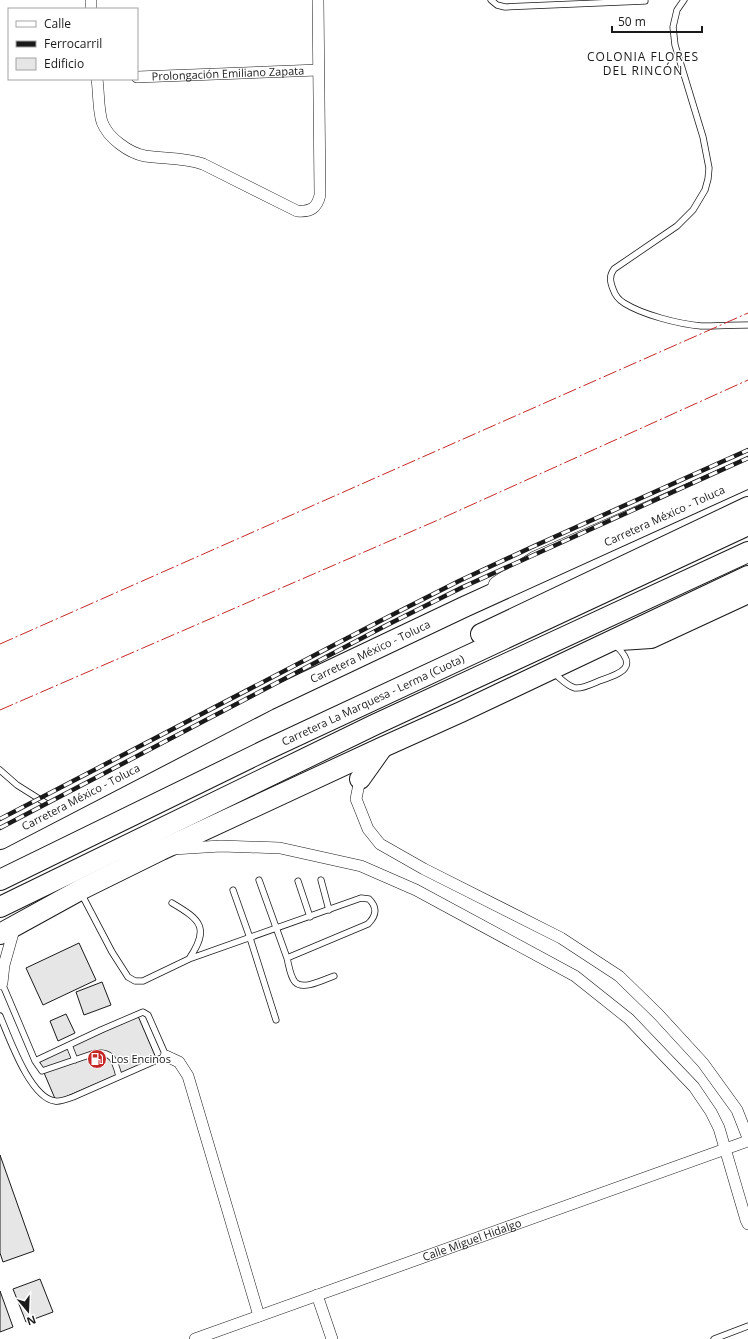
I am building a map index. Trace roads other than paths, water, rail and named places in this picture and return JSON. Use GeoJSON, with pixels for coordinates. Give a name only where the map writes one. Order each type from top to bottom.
{"type":"FeatureCollection","features":[{"type":"Feature","properties":{"kind":"highway","name":"Carretera México - Toluca"},"geometry":{"type":"LineString","coordinates":[[0,839],[268,700],[464,607],[748,478]]}},
{"type":"Feature","properties":{"kind":"highway"},"geometry":{"type":"LineString","coordinates":[[266,750],[378,683],[748,507]]}},
{"type":"Feature","properties":{"kind":"highway","name":"Carretera La Marquesa - Lerma (Cuota)"},"geometry":{"type":"LineString","coordinates":[[0,880],[266,750],[748,525]]}},
{"type":"Feature","properties":{"kind":"highway","name":"Carretera La Marquesa - Lerma (Cuota)"},"geometry":{"type":"LineString","coordinates":[[0,907],[374,725],[748,552]]}},
{"type":"Feature","properties":{"kind":"highway"},"geometry":{"type":"LineString","coordinates":[[8,930],[80,890],[161,850],[550,670],[610,640],[748,576]]}},
{"type":"Feature","properties":{"kind":"highway"},"geometry":{"type":"LineString","coordinates":[[610,640],[651,638],[748,593]]}},
{"type":"Feature","properties":{"kind":"highway"},"geometry":{"type":"LineString","coordinates":[[360,779],[383,746]]}},
{"type":"Feature","properties":{"kind":"main road"},"geometry":{"type":"LineString","coordinates":[[464,607],[535,560],[748,466]]}},
{"type":"Feature","properties":{"kind":"street"},"geometry":{"type":"LineString","coordinates":[[97,80],[102,122],[107,130],[121,144],[145,156],[193,161],[203,164],[297,211],[306,212],[312,209],[319,202],[320,195],[318,0]]}},
{"type":"Feature","properties":{"kind":"street","name":"Prolongación Emiliano Zapata"},"geometry":{"type":"LineString","coordinates":[[138,78],[318,70]]}},
{"type":"Feature","properties":{"kind":"street"},"geometry":{"type":"LineString","coordinates":[[360,779],[356,799],[368,830],[380,844],[424,869],[561,938],[620,976],[658,1014],[703,1063],[737,1110],[748,1138]]}},
{"type":"Feature","properties":{"kind":"street"},"geometry":{"type":"LineString","coordinates":[[161,850],[221,846],[280,848],[361,866],[416,890],[575,976],[629,1019],[694,1087],[711,1112],[719,1128],[747,1221]]}},
{"type":"Feature","properties":{"kind":"street"},"geometry":{"type":"LineString","coordinates":[[1,983],[8,930]]}},
{"type":"Feature","properties":{"kind":"street"},"geometry":{"type":"LineString","coordinates":[[166,1056],[179,1062],[188,1076],[260,1316]]}},
{"type":"Feature","properties":{"kind":"street","name":"Calle Miguel Hidalgo"},"geometry":{"type":"LineString","coordinates":[[195,1339],[748,1141]]}},
{"type":"Feature","properties":{"kind":"street"},"geometry":{"type":"LineString","coordinates":[[317,1295],[332,1339]]}},
{"type":"Feature","properties":{"kind":"lane"},"geometry":{"type":"LineString","coordinates":[[491,0],[497,5],[505,8],[645,1]]}},
{"type":"Feature","properties":{"kind":"lane"},"geometry":{"type":"LineString","coordinates":[[684,0],[677,10],[673,26],[676,45],[703,137],[709,168],[705,190],[693,210],[677,226],[614,269],[611,273],[610,282],[614,293],[624,304],[674,322],[701,326],[748,325]]}},
{"type":"Feature","properties":{"kind":"lane"},"geometry":{"type":"LineString","coordinates":[[550,670],[575,688],[581,688],[617,675],[625,668],[627,662],[625,654],[610,640]]}},
{"type":"Feature","properties":{"kind":"lane"},"geometry":{"type":"LineString","coordinates":[[0,770],[17,785],[55,810]]}},
{"type":"Feature","properties":{"kind":"lane"},"geometry":{"type":"LineString","coordinates":[[259,880],[294,982],[299,986],[305,986],[334,976]]}},
{"type":"Feature","properties":{"kind":"lane"},"geometry":{"type":"LineString","coordinates":[[321,880],[329,910]]}},
{"type":"Feature","properties":{"kind":"lane"},"geometry":{"type":"LineString","coordinates":[[298,881],[310,917]]}},
{"type":"Feature","properties":{"kind":"lane"},"geometry":{"type":"LineString","coordinates":[[80,890],[112,952],[128,977],[135,981],[143,980],[189,959],[361,898],[369,899],[372,902],[375,907],[375,913],[373,919],[368,924],[286,958]]}},
{"type":"Feature","properties":{"kind":"lane"},"geometry":{"type":"LineString","coordinates":[[233,890],[276,1020]]}},
{"type":"Feature","properties":{"kind":"lane"},"geometry":{"type":"LineString","coordinates":[[172,903],[192,915],[197,920],[201,928],[201,936],[198,946],[189,959]]}},
{"type":"Feature","properties":{"kind":"lane"},"geometry":{"type":"LineString","coordinates":[[1,983],[36,1061],[42,1071],[96,1053],[107,1053],[113,1058],[119,1076]]}},
{"type":"Feature","properties":{"kind":"lane"},"geometry":{"type":"LineString","coordinates":[[0,1016],[25,1072],[41,1092],[54,1101],[60,1101],[73,1097],[166,1056],[148,1015],[143,1012],[36,1061]]}},
{"type":"Feature","properties":{"kind":"lane"},"geometry":{"type":"LineString","coordinates":[[69,1045],[74,1060]]}},
{"type":"Feature","properties":{"kind":"lane"},"geometry":{"type":"LineString","coordinates":[[714,1339],[748,1326]]}},
{"type":"Feature","properties":{"kind":"railway"},"geometry":{"type":"LineString","coordinates":[[0,819],[459,581],[748,450]]}},
{"type":"Feature","properties":{"kind":"railway"},"geometry":{"type":"LineString","coordinates":[[0,828],[385,626],[463,587],[748,458]]}},
{"type":"Feature","properties":{"kind":"place","name":"Los Encinos"},"geometry":{"type":"Point","coordinates":[97,1059]}},
{"type":"Feature","properties":{"kind":"district","name":"COLONIA FLORES DEL RINCÓN"},"geometry":{"type":"Point","coordinates":[643,64]}}]}
